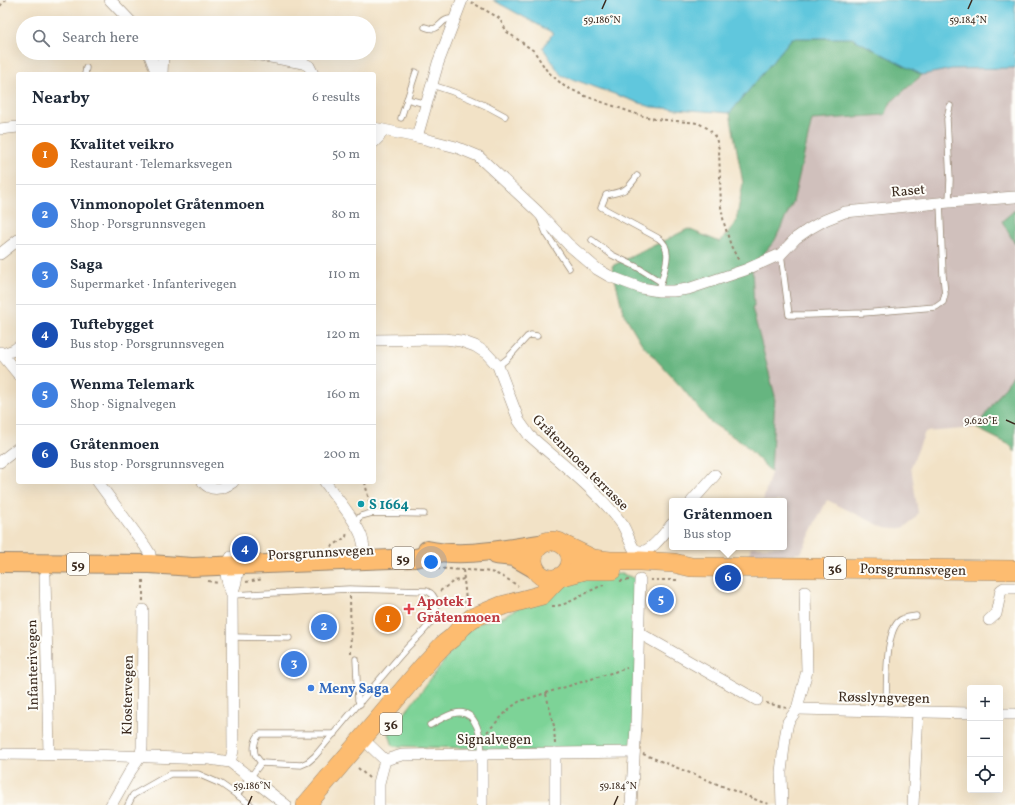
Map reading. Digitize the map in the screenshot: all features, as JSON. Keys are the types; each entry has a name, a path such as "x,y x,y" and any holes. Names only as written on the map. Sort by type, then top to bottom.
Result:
{"highway":[{"name":"Porsgrunnsvegen","path":"540,544 550,540 556,540 593,559 674,563 689,573"},
{"name":"36","path":"322,805 367,743 443,645 472,618 524,592 533,580 535,569 533,564 533,554 540,544"},
{"name":"36","path":"516,595 529,599 542,595 570,567 571,556 566,546"},
{"name":"Porsgrunnsvegen","path":"535,569 546,578 560,577 585,570 675,570 689,573 1015,570"},
{"name":"36","path":"306,805 367,743"}],"main road":[{"name":"Porsgrunnsvegen","path":"0,563 150,568 192,559 232,563 365,555 415,558 439,553 475,552 540,544"},
{"name":"Porsgrunnsvegen","path":"475,552 514,557 535,569"}],"street":[{"path":"110,0 125,16"},
{"path":"417,137 438,63 462,0"},
{"path":"152,60 156,72"},
{"path":"162,72 163,60"},
{"path":"287,60 307,65 312,72"},
{"path":"0,129 16,127"},
{"path":"376,140 379,136 378,129 417,137 478,156 538,212 568,244 597,268 609,276 636,286 660,286 673,291 688,289 745,270 781,254"},
{"name":"Raset","path":"781,254 796,238 809,229 825,220 845,212 944,202 1015,197"},
{"path":"0,254 16,242"},
{"name":"Gråtenmoen terrasse","path":"376,340 445,339 461,341 475,346 486,353 498,366 519,421 529,435 597,495 623,526 634,549 640,552 647,550 654,545 669,528"},
{"path":"16,349 1,353 16,372"},
{"path":"0,462 16,450"},
{"path":"695,498 715,475"},
{"path":"99,484 150,554 150,568"},
{"path":"204,484 213,489 220,489 229,484"},
{"path":"326,484 354,522 362,536 365,555"},
{"path":"230,762 233,751 232,594 227,583 232,563"},
{"name":"Infanterivegen","path":"45,576 49,754"},
{"path":"632,805 640,580"},
{"path":"989,620 996,614 1001,590 1004,588 1015,588"},
{"path":"782,805 781,772 785,738 788,722 797,709 802,695 807,671 805,592"},
{"name":"Klostervegen","path":"110,805 140,757 142,748 143,610"},
{"path":"639,633 757,700"},
{"name":"Røsslyngvegen","path":"797,709 967,713"},
{"path":"913,805 918,713"},
{"path":"1003,714 1015,714"},
{"path":"367,743 385,760 379,783 379,805"},
{"name":"Signalvegen","path":"385,760 402,755 634,752"},
{"path":"555,753 555,805"},
{"path":"0,754 209,759 230,762 286,805"},
{"path":"482,754 482,805"}],"lane":[{"path":"425,27 432,30 446,19 454,19"},
{"path":"85,72 86,68"},
{"path":"401,118 416,72"},
{"path":"432,85 473,99 505,116"},
{"path":"407,99 426,104"},
{"path":"781,254 789,314 808,315 863,313 936,307 943,302 945,294 943,275 944,202 950,180 947,119 950,106"},
{"path":"592,240 612,255 637,267 660,286 667,253 667,249 663,241 601,206 606,195 624,191 631,185 637,176"},
{"path":"538,212 546,233 569,268"},
{"path":"498,366 507,359 527,337 531,335 537,336"},
{"path":"354,522 361,516 372,513 424,514"},
{"path":"232,594 349,589 427,590 436,600 434,617 429,624 315,756 308,762 301,764 261,763"},
{"path":"886,712 888,649 892,632 898,622 906,617 916,616"},
{"path":"232,641 289,638"},
{"path":"356,659 358,700 360,704"},
{"path":"430,725 455,713 462,713 472,719 478,727 482,754"},
{"path":"261,763 255,754 257,735 334,734"},
{"path":"236,795 261,763"},
{"path":"128,805 134,795 170,774 198,774 221,784 251,805"}],"path":[{"path":"0,6 6,0"},
{"path":"469,0 499,18 506,32 531,48 547,71 564,86 585,96 639,115 698,123 709,129 716,138 719,149 721,207 724,223 736,256 745,270"},
{"path":"365,484 372,513"},
{"path":"331,547 346,537 345,509"},
{"path":"143,610 150,568"},
{"path":"463,570 491,571 507,579 516,595"},
{"path":"618,581 640,580 689,573"},
{"path":"434,596 454,581 464,579"},
{"path":"551,606 565,605 594,588 606,585"},
{"path":"349,589 351,607 351,654 356,659"},
{"path":"480,738 515,704 616,671 638,666"},
{"path":"546,693 554,726 555,753"},
{"path":"757,700 775,706 797,709"},
{"path":"634,752 650,756 764,803 782,805"},
{"path":"358,768 379,783"}],"shaded area":[{"path":"1015,68 1015,210 1002,221 1015,244 1015,373 976,428 925,432 911,467 918,513 913,521 905,527 896,529 885,528 827,500 801,553 747,561 750,550 787,550 787,498 764,498 771,472 775,396 752,308 754,307 752,268 793,202 812,120 885,115 891,102 922,75 952,69"}],"green space":[{"path":"792,38 852,38 922,75 891,102 885,115 812,120 793,202 775,240 752,268 754,307 752,308 775,396 771,472 743,443 710,422 682,388 642,344 623,312 612,266 688,229 720,242 736,222 743,183 730,113"},
{"path":"1015,210 1015,244 1002,221"},
{"path":"1015,373 1015,452 1010,445 976,428"},
{"path":"622,574 640,580 634,752 555,753 393,746 389,734 466,632 480,623 503,617 580,576"}],"water":[{"path":"493,0 1015,0 1015,68 952,69 922,75 852,38 792,38 730,113 651,107 561,75 543,48 553,33"}],"place":[{"name":"S 1664","path":"361,504"},
{"name":"Tuftebygget","path":"245,549"},
{"name":"Gråtenmoen","path":"728,578"},
{"name":"Wenma Telemark","path":"661,600"},
{"name":"Apotek 1 Gråtenmoen","path":"409,609"},
{"name":"Kvalitet veikro","path":"388,619"},
{"name":"Vinmonopolet Gråtenmoen","path":"324,627"},
{"name":"Saga","path":"294,664"},
{"name":"Meny Saga","path":"311,688"}]}
